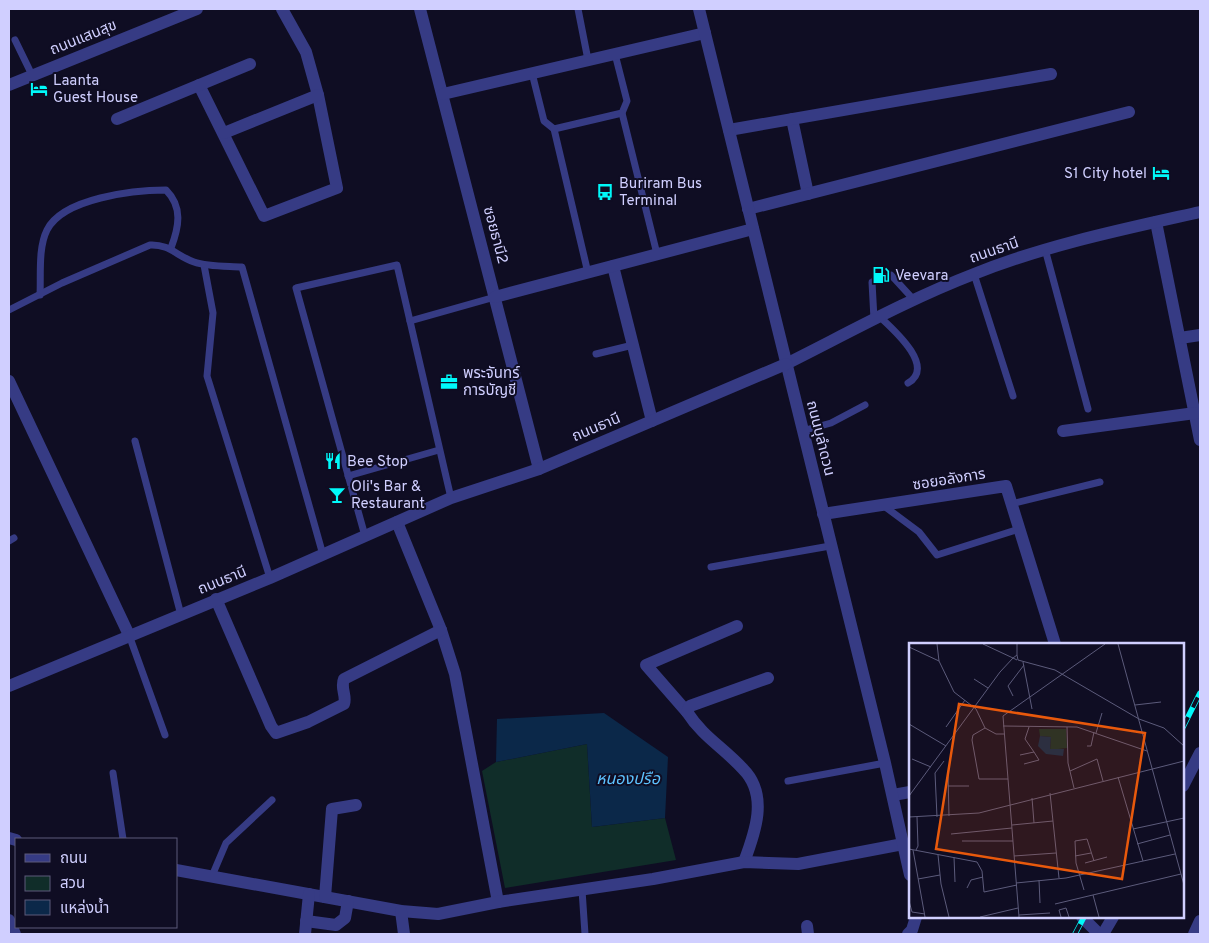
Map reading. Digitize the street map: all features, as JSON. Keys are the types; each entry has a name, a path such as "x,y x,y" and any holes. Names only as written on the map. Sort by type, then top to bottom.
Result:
{"street":[{"name":"ถนนแสนสุข","path":"9,85 197,9"},
{"path":"199,85 264,216 337,188 318,95 306,52 282,9"},
{"name":"ซอยธานี2","path":"420,9 539,469"},
{"name":"ถนนบุลำดวน","path":"699,9 885,763 909,871"},
{"path":"443,94 705,33"},
{"path":"117,118 250,64"},
{"path":"729,130 1051,74"},
{"path":"224,133 318,95"},
{"path":"748,209 1129,112"},
{"path":"792,119 808,194"},
{"name":"ถนนธานี","path":"9,686 270,578 451,498 539,469 786,364 914,300 974,274 1045,249 1200,212"},
{"path":"1156,222 1200,440"},
{"path":"496,297 753,229"},
{"path":"613,266 652,421"},
{"path":"1180,338 1200,335"},
{"path":"9,380 129,635"},
{"path":"1063,431 1197,418"},
{"name":"ซอยอลังการ","path":"823,514 1006,486 1055,643"},
{"path":"396,522 441,630 456,674 498,902"},
{"path":"216,600 271,726 276,733 308,722 344,704 346,700 342,684 344,679 441,630"},
{"path":"737,626 646,665 687,712 698,729 744,769 754,786 758,800 755,832 744,862"},
{"path":"687,712 690,706 768,678"},
{"path":"1184,784 1200,753"},
{"path":"892,795 909,792"},
{"path":"325,897 332,810 356,805"},
{"path":"178,870 401,911 438,914 498,902 582,890 744,862 798,864 903,844"},
{"path":"309,894 305,928 336,925 345,918 348,901"},
{"path":"401,911 404,934"},
{"path":"908,934 912,930 916,918"},
{"path":"1083,918 1099,934"},
{"path":"1104,934 1112,918"},
{"path":"9,920 15,934"},
{"path":"1194,934 1200,921"}],"lane":[{"path":"578,9 588,60"},
{"path":"15,40 32,75"},
{"path":"615,54 627,101 622,113 656,254"},
{"path":"532,73 544,120 554,129 588,273"},
{"path":"554,129 622,113"},
{"path":"40,295 44,242 47,230 58,218 93,200 138,190 166,190 177,205 176,230 171,248"},
{"path":"9,310 150,246 160,245 171,248 193,262 242,267 323,555"},
{"path":"1045,249 1088,409"},
{"path":"204,264 213,313 207,376 270,578"},
{"path":"365,536 296,288 397,265 451,498"},
{"path":"908,383 918,373 915,360 899,334 877,318 872,282 891,274 914,300"},
{"path":"974,274 1013,396"},
{"path":"410,320 496,297"},
{"path":"596,354 633,345"},
{"path":"802,431 831,423 865,405"},
{"path":"135,441 181,615"},
{"path":"348,476 439,450"},
{"path":"1011,504 1100,482"},
{"path":"884,505 919,532 937,555 1019,529"},
{"path":"711,567 830,546"},
{"path":"129,635 165,736"},
{"path":"788,781 885,763"},
{"path":"113,774 123,838"},
{"path":"212,876 226,843 272,800"},
{"path":"582,890 585,934"}],"green space":[{"path":"587,744 592,827 665,818 676,860 505,888 482,771 496,762"}],"water":[{"name":"หนองปรือ","path":"604,713 668,757 665,818 592,827 587,744 496,762 497,719"}],"railway":[{"path":"1184,725 1200,693"},
{"path":"1075,934 1083,918"}],"place":[{"name":"Laanta Guest House","path":"39,89"},
{"name":"S1 City hotel","path":"1161,173"},
{"name":"Buriram Bus Terminal","path":"605,192"},
{"name":"Veevara","path":"881,275"},
{"name":"พระจันทร์ การบัญชี","path":"449,382"},
{"name":"Bee Stop","path":"333,461"},
{"name":"Oli's Bar & Restaurant","path":"337,495"}]}
